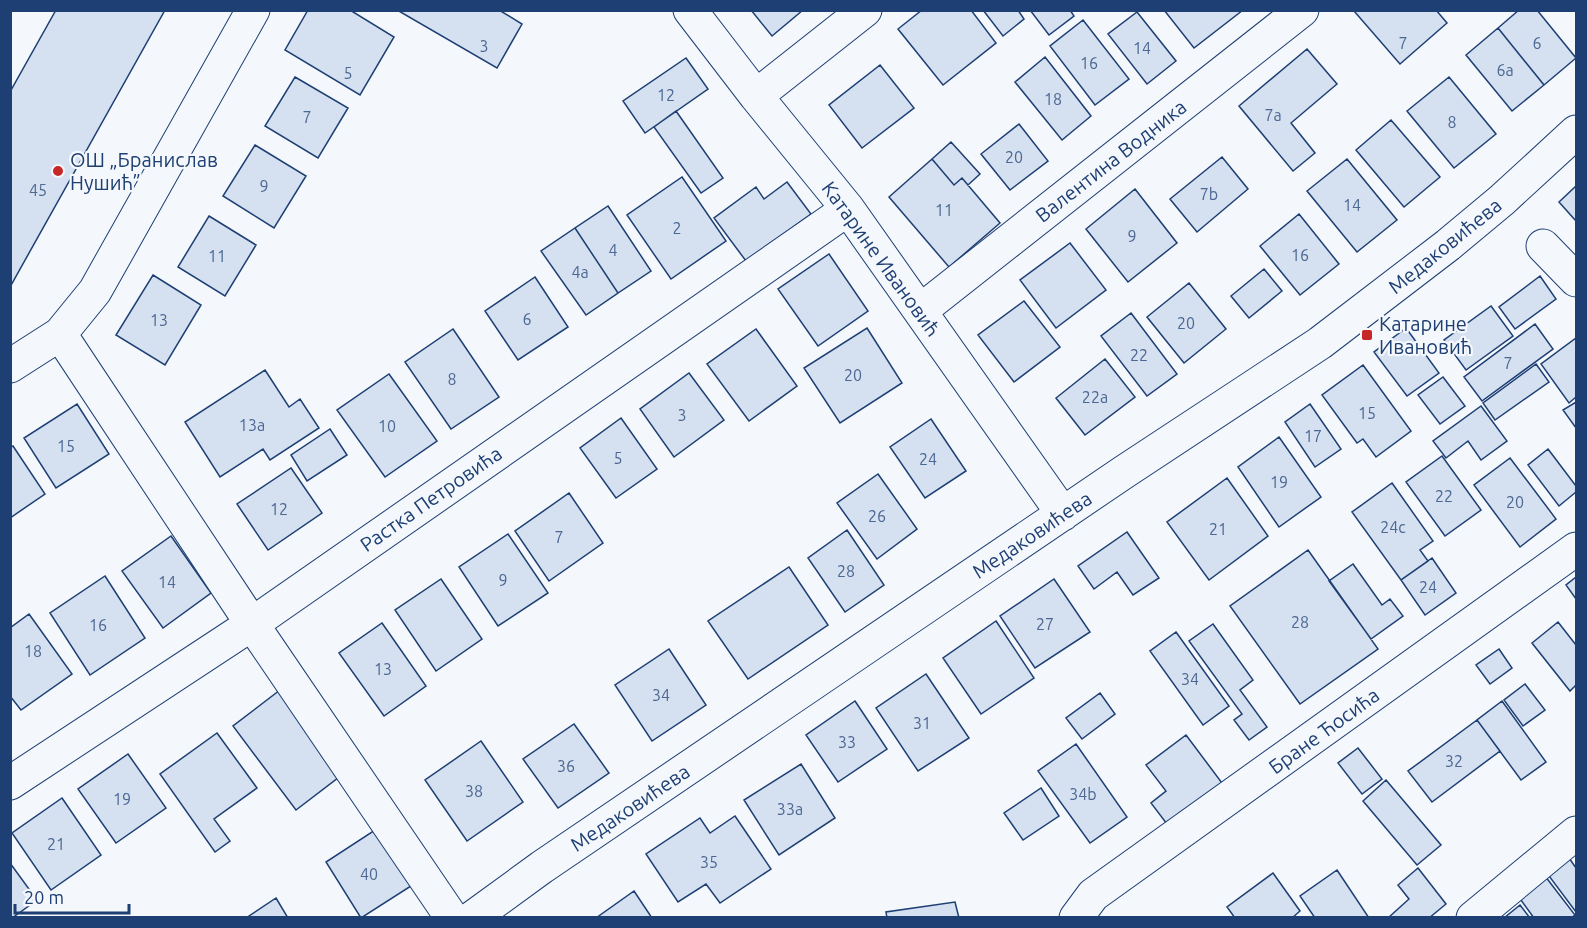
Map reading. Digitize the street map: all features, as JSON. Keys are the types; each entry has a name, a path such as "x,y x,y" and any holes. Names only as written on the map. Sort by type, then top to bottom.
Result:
{"street":[{"path":"10,366 60,334 95,291 253,10"},
{"name":"Катарине Ивановић","path":"690,10 848,209 1064,513"},
{"path":"756,96 865,10"},
{"name":"Валентина Водника","path":"920,311 1302,10"},
{"name":"Медаковићева","path":"472,918 542,867 1064,513 1320,343 1502,200 1576,132"},
{"name":"Растка Петровића","path":"10,783 252,624 848,209"},
{"path":"1543,246 1576,280"},
{"path":"60,334 252,624 452,918"},
{"name":"Бране Ћосића","path":"1076,918 1093,895 1576,549"},
{"path":"1473,918 1576,833"}],"building":[{"name":"ОШ „Бранислав Нушић”","path":"56,10 165,10 10,287 10,92"},
{"path":"308,10 350,10 394,37 360,95 285,50"},
{"path":"397,10 499,10 522,24 497,68"},
{"path":"751,10 803,10 772,36"},
{"path":"922,10 971,10 996,43 943,85 898,29"},
{"path":"983,10 1018,10 1024,19 1003,36"},
{"path":"1030,10 1070,10 1074,16 1049,35"},
{"path":"1164,10 1243,10 1194,48"},
{"path":"1436,10 1447,23 1400,64 1354,11"},
{"path":"1519,10 1537,10 1576,58 1544,85 1498,28"},
{"path":"1137,12 1176,61 1147,84 1108,34"},
{"path":"1083,20 1129,79 1095,105 1050,46"},
{"path":"1498,28 1544,85 1512,111 1466,55"},
{"path":"1307,49 1337,84 1291,123 1315,153 1293,171 1239,106"},
{"path":"1045,57 1091,116 1062,140 1015,82"},
{"path":"686,58 708,89 645,133 623,101"},
{"path":"880,65 914,108 862,148 829,105"},
{"path":"295,77 348,108 318,158 265,126"},
{"path":"1449,77 1496,134 1454,168 1407,111"},
{"path":"676,111 723,178 701,193 654,127"},
{"path":"1391,120 1440,177 1404,207 1356,150"},
{"path":"1019,124 1048,161 1010,190 981,154"},
{"path":"951,142 980,174 968,185 962,178 954,185 932,159"},
{"path":"255,145 306,176 274,228 223,196"},
{"path":"1222,157 1248,189 1197,232 1170,199"},
{"path":"932,159 954,185 962,178 1000,223 949,267 889,197"},
{"path":"1347,159 1397,220 1357,252 1307,191"},
{"path":"682,177 726,241 671,279 627,215"},
{"path":"787,182 811,214 746,261 714,218 756,187 764,199"},
{"path":"1576,186 1576,221 1559,202"},
{"path":"1135,189 1177,243 1128,282 1086,229"},
{"path":"608,206 651,271 618,293 575,228"},
{"path":"1299,214 1339,264 1300,295 1260,246"},
{"path":"209,216 256,245 225,296 178,267"},
{"path":"575,228 618,293 586,315 541,251"},
{"path":"1070,243 1106,290 1056,328 1020,280"},
{"path":"829,254 868,311 818,346 778,289"},
{"path":"1264,269 1282,291 1249,318 1231,296"},
{"path":"153,275 201,305 165,365 116,335"},
{"path":"1540,276 1556,299 1515,329 1499,307"},
{"path":"535,277 568,327 518,360 485,311"},
{"path":"1189,283 1226,329 1184,363 1147,317"},
{"path":"1024,301 1060,347 1014,382 978,335"},
{"path":"1491,306 1513,336 1466,370 1444,340"},
{"path":"1131,313 1177,374 1147,396 1101,336"},
{"path":"1535,324 1553,349 1482,401 1464,377"},
{"path":"867,328 902,383 840,423 804,368"},
{"path":"1406,328 1439,373 1407,396 1374,352"},
{"path":"453,329 499,397 451,429 405,362"},
{"path":"756,329 797,386 749,421 707,364"},
{"path":"1576,338 1576,397 1569,403 1541,364"},
{"path":"1105,359 1135,397 1085,435 1056,398"},
{"path":"1536,364 1549,382 1495,420 1483,403"},
{"path":"1363,365 1411,431 1376,457 1363,439 1357,443 1322,395"},
{"path":"265,370 289,407 300,399 319,428 270,460 263,449 220,477 185,422"},
{"path":"689,373 724,420 674,457 640,409"},
{"path":"389,374 437,441 385,477 337,410"},
{"path":"1443,377 1465,406 1440,424 1418,395"},
{"path":"1576,402 1576,428 1563,410"},
{"path":"77,404 109,454 56,488 24,438"},
{"path":"1310,404 1341,449 1315,467 1285,422"},
{"path":"1481,406 1507,441 1481,460 1468,441 1446,458 1433,441"},
{"path":"621,418 657,469 616,498 580,448"},
{"path":"931,419 966,471 925,498 890,447"},
{"path":"330,429 347,455 307,481 291,455"},
{"path":"1279,437 1321,497 1279,527 1238,467"},
{"path":"13,446 45,494 10,518 10,448"},
{"path":"1548,449 1576,486 1576,492 1559,506 1528,465"},
{"path":"1442,456 1481,510 1445,536 1406,482"},
{"path":"1510,458 1556,519 1520,547 1474,485"},
{"path":"291,468 322,513 268,550 237,504"},
{"path":"878,474 917,529 877,559 837,503"},
{"path":"1227,478 1268,536 1209,580 1167,522"},
{"path":"1392,483 1433,541 1420,550 1428,561 1401,580 1352,512"},
{"path":"569,493 603,543 549,581 515,531"},
{"path":"847,530 884,585 845,612 808,558"},
{"path":"1127,532 1159,578 1133,595 1117,572 1094,589 1078,566"},
{"path":"508,534 548,593 498,626 459,567"},
{"path":"171,536 211,593 163,628 122,571"},
{"path":"1308,550 1378,649 1300,704 1230,606"},
{"path":"1432,558 1456,593 1425,615 1401,580"},
{"path":"1353,564 1382,605 1390,599 1403,616 1371,639 1329,581"},
{"path":"789,567 828,625 748,679 708,621"},
{"path":"105,576 145,638 90,675 50,613"},
{"path":"1576,577 1576,599 1566,585"},
{"path":"441,579 482,639 436,671 395,610"},
{"path":"1054,579 1090,632 1035,668 1000,616"},
{"path":"29,614 72,674 21,710 10,696 10,628"},
{"path":"996,621 1034,678 981,714 943,658"},
{"path":"1558,622 1576,645 1576,685 1570,691 1532,643"},
{"path":"382,623 426,686 384,716 339,653"},
{"path":"1213,624 1253,680 1240,690 1267,727 1249,740 1234,720 1242,714 1189,641"},
{"path":"1176,632 1229,706 1203,725 1150,651"},
{"path":"669,649 706,705 652,741 615,685"},
{"path":"1499,649 1512,668 1490,684 1476,665"},
{"path":"926,674 969,738 918,771 876,708"},
{"path":"1525,684 1545,710 1523,726 1504,700"},
{"path":"280,690 343,774 296,810 233,726"},
{"path":"1100,693 1115,714 1082,739 1066,718"},
{"path":"855,701 887,749 838,782 806,735"},
{"path":"1502,701 1546,762 1521,780 1477,720"},
{"path":"1477,720 1500,751 1432,802 1408,771"},
{"path":"574,724 609,773 558,808 523,759"},
{"path":"217,733 257,788 214,819 230,841 215,852 160,774"},
{"path":"1186,735 1228,791 1173,832 1151,803 1166,791 1146,765"},
{"path":"481,741 523,802 467,841 425,780"},
{"path":"1076,744 1127,817 1090,843 1038,771"},
{"path":"1358,748 1382,779 1362,794 1338,763"},
{"path":"128,754 166,808 116,843 78,789"},
{"path":"801,764 835,818 779,855 744,800"},
{"path":"1386,780 1441,845 1417,865 1363,801"},
{"path":"1041,788 1059,816 1023,840 1004,813"},
{"path":"62,798 101,855 51,890 12,833"},
{"path":"735,816 771,869 720,903 706,884 678,902 646,854 700,818 710,833"},
{"path":"375,830 411,886 361,918 326,862"},
{"path":"1567,855 1576,868 1576,912 1546,872"},
{"path":"10,863 37,900 12,918 10,918"},
{"path":"1418,868 1446,904 1429,918 1388,918 1409,899 1398,885"},
{"path":"1337,870 1369,918 1315,918 1300,896"},
{"path":"1273,873 1300,911 1292,918 1235,918 1227,907"},
{"path":"1545,876 1575,915 1571,918 1534,918 1518,896"},
{"path":"634,891 652,918 596,918"},
{"path":"276,898 288,918 246,918"},
{"path":"955,902 959,918 887,918 886,912"},
{"path":"1520,905 1530,918 1504,918"}],"place":[{"name":"ОШ „Бранислав Нушић”","path":"58,171"},
{"name":"Катарине Ивановић","path":"1367,335"}]}
